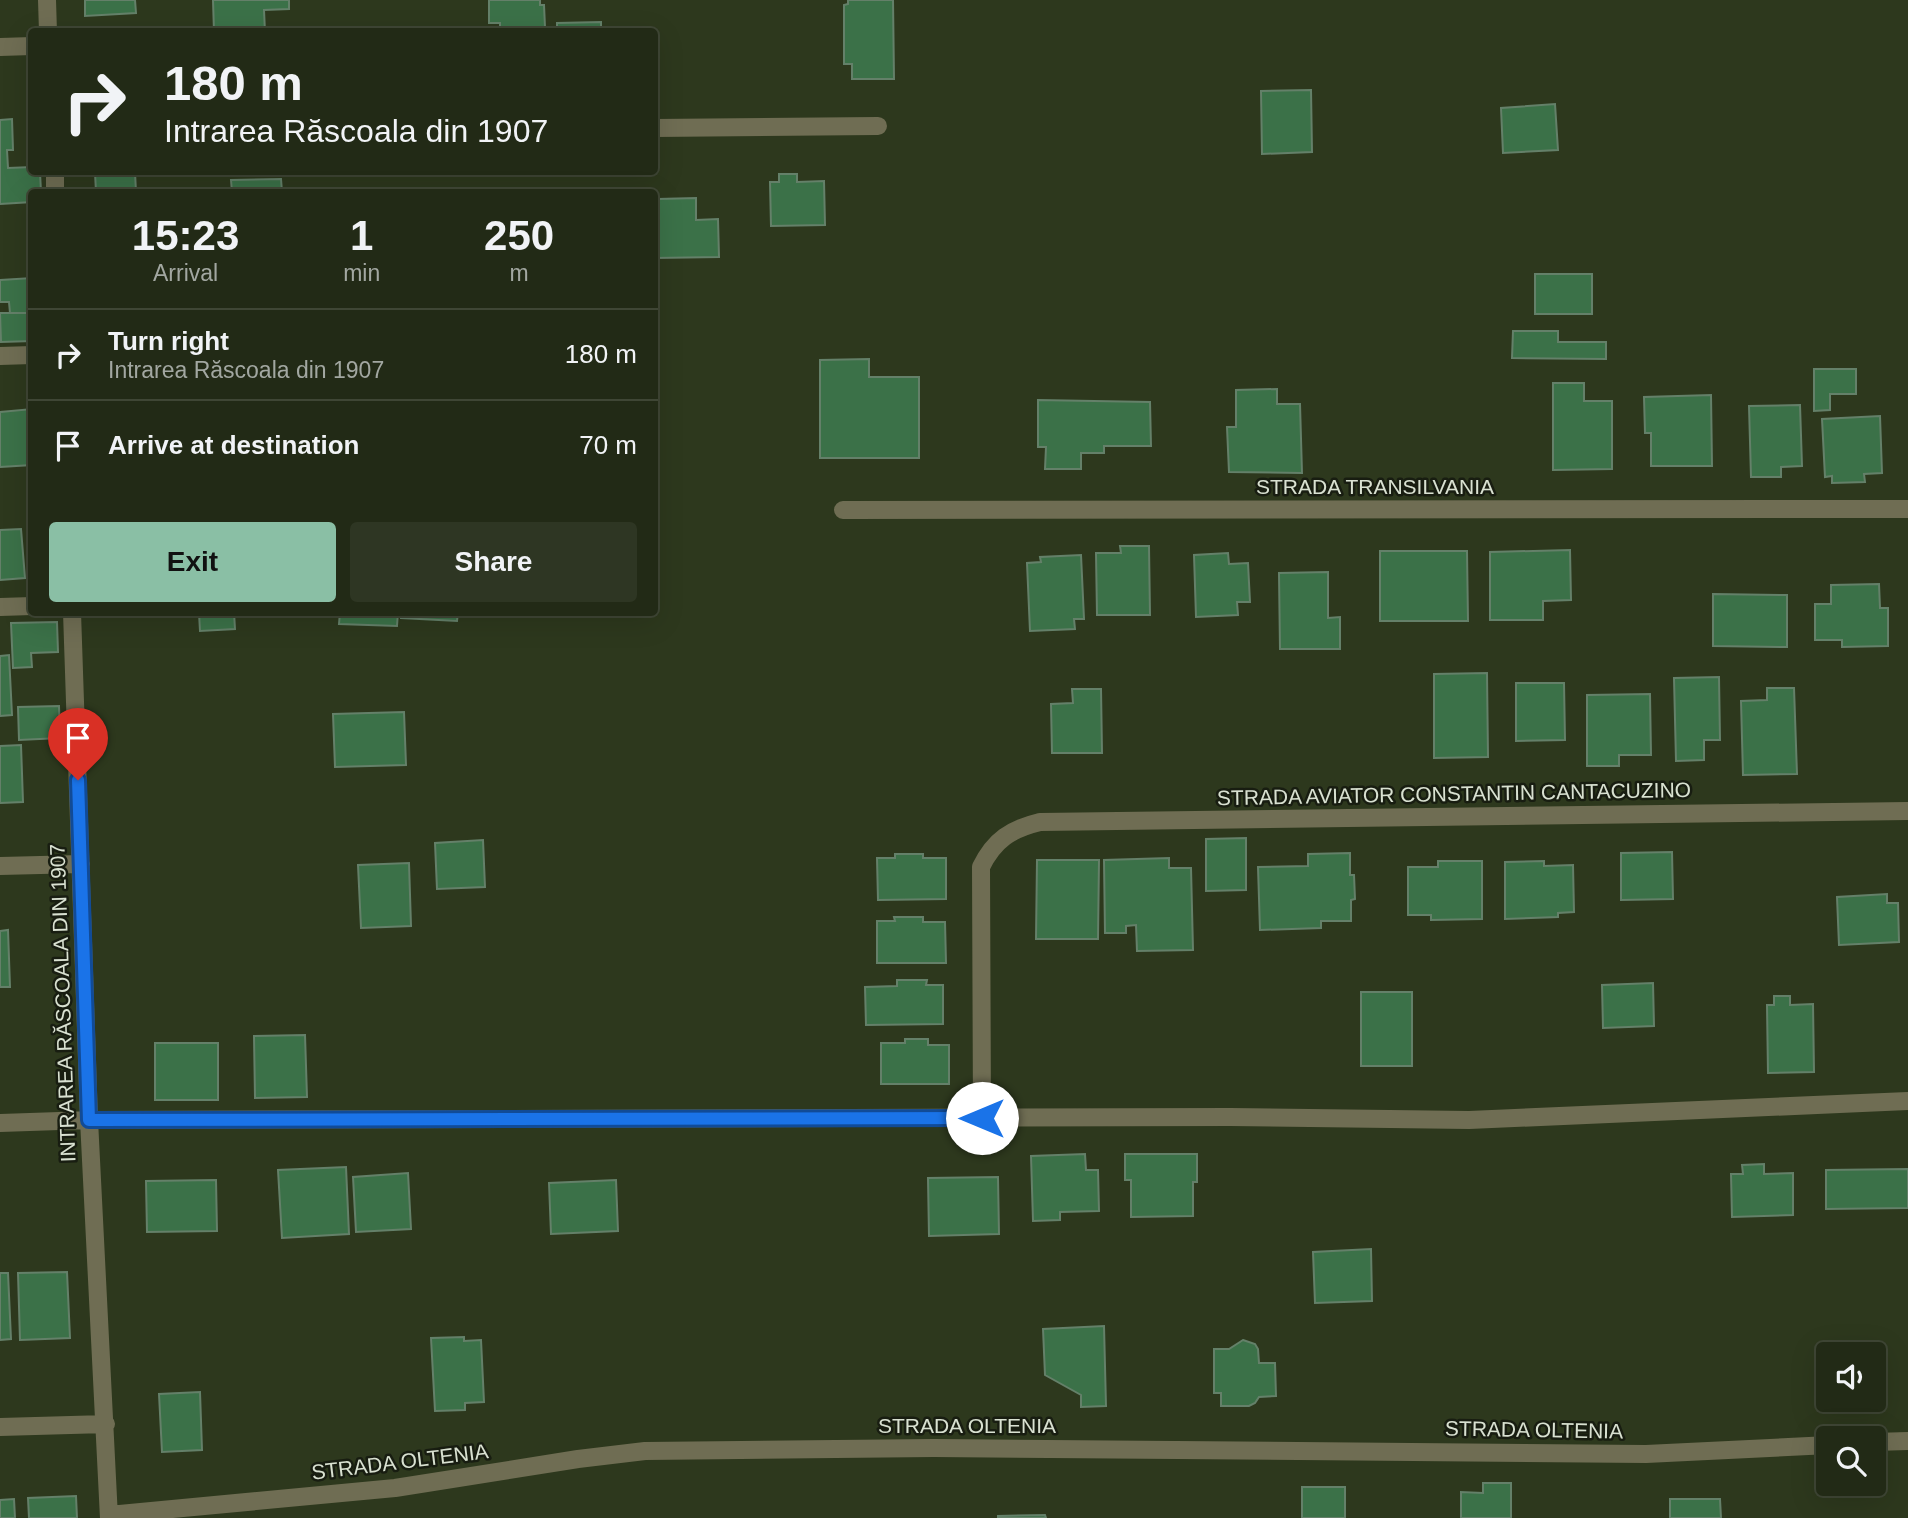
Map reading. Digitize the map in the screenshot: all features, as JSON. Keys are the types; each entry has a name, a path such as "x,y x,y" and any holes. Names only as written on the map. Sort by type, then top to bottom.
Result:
{"street":[{"path":"47,0 48,28"},
{"path":"0,47 28,46"},
{"path":"658,128 878,126"},
{"path":"0,356 28,355"},
{"name":"STRADA TRANSILVANIA","path":"843,510 1908,509"},
{"path":"0,607 28,606"},
{"name":"INTRAREA RĂSCOALA DIN 1907","path":"72,616 89,1120 109,1516"},
{"name":"STRADA AVIATOR CONSTANTIN CANTACUZINO","path":"982,1118 981,867 989,849 1021,827 1040,821 1908,811"},
{"path":"0,866 80,863"},
{"path":"0,1123 89,1120 982,1118 1469,1120 1908,1101"},
{"path":"0,1427 106,1424"},
{"path":"1886,1442 1908,1441"},
{"name":"STRADA OLTENIA","path":"109,1516 395,1488 645,1451 934,1448 1646,1454 1816,1446"}],"building":[{"path":"85,0 135,0 136,13 85,16"},
{"path":"213,0 289,0 289,9 264,10 265,28 214,28"},
{"path":"489,0 540,0 540,5 544,5 545,27 500,28 500,23 489,23"},
{"path":"848,0 893,0 894,79 852,79 852,64 844,64 844,5 848,4"},
{"path":"601,22 601,28 557,28 557,23"},
{"path":"1311,90 1312,152 1262,154 1261,91"},
{"path":"1555,104 1558,150 1503,153 1501,108"},
{"path":"12,119 13,150 7,150 8,168 28,167 28,175 40,175 41,189 28,189 28,202 0,204 0,120"},
{"path":"779,174 797,174 797,182 824,181 825,225 771,226 770,182 779,182"},
{"path":"95,175 135,175 136,189 96,189"},
{"path":"281,179 282,189 232,189 231,180"},
{"path":"696,198 696,220 718,219 719,257 658,258 658,199"},
{"path":"1535,274 1592,274 1592,314 1535,314"},
{"path":"28,278 28,313 10,313 9,302 0,302 0,280"},
{"path":"0,313 28,313 28,341 1,342"},
{"path":"1513,331 1558,331 1558,342 1606,342 1606,359 1512,358"},
{"path":"869,359 869,377 919,377 919,458 820,458 820,360"},
{"path":"1814,369 1856,369 1856,394 1830,394 1830,410 1814,411"},
{"path":"1553,383 1584,383 1584,401 1612,401 1612,469 1553,470"},
{"path":"1277,389 1277,404 1300,404 1302,473 1229,472 1227,427 1236,427 1236,390"},
{"path":"1711,395 1712,466 1651,466 1651,433 1645,433 1644,397"},
{"path":"1038,400 1150,402 1151,446 1104,446 1104,453 1081,453 1081,469 1045,469 1046,447 1038,447"},
{"path":"1800,405 1802,466 1781,467 1781,477 1751,477 1749,406"},
{"path":"28,409 28,465 0,467 0,412"},
{"path":"1880,416 1882,473 1864,474 1865,482 1832,483 1832,476 1825,477 1822,419"},
{"path":"21,529 25,578 0,580 0,530"},
{"path":"1120,546 1149,546 1150,615 1097,615 1096,553 1121,553"},
{"path":"1570,550 1571,600 1543,601 1543,620 1490,620 1490,552"},
{"path":"1380,551 1467,551 1468,621 1380,621"},
{"path":"1228,553 1229,564 1248,563 1250,602 1237,602 1238,615 1196,617 1194,555"},
{"path":"1081,555 1084,619 1074,619 1075,629 1030,631 1027,563 1041,562 1040,557"},
{"path":"1328,572 1328,618 1340,617 1340,649 1280,649 1279,573"},
{"path":"1879,584 1880,608 1888,608 1888,646 1842,647 1842,640 1815,640 1815,604 1831,604 1831,585"},
{"path":"1713,594 1787,595 1787,647 1713,646"},
{"path":"199,616 234,616 235,629 200,631"},
{"path":"340,616 398,616 397,626 339,624"},
{"path":"401,616 458,616 457,621"},
{"path":"57,622 58,652 31,653 32,667 13,668 11,623"},
{"path":"9,655 12,715 0,716 0,656"},
{"path":"1487,673 1488,757 1434,758 1434,674"},
{"path":"1719,677 1720,740 1704,740 1704,760 1676,761 1674,678"},
{"path":"1516,683 1564,683 1565,740 1516,741"},
{"path":"1767,688 1794,688 1797,774 1743,775 1741,701 1767,700"},
{"path":"1072,689 1101,689 1102,753 1052,753 1051,704 1073,703"},
{"path":"1650,694 1651,755 1619,755 1619,766 1587,766 1587,695"},
{"path":"59,706 60,738 19,740 18,707"},
{"path":"404,712 406,765 335,767 333,714"},
{"path":"21,745 23,802 0,803 0,746"},
{"path":"1246,838 1246,890 1206,891 1206,839"},
{"path":"483,840 485,887 437,889 435,843"},
{"path":"1672,852 1673,899 1621,900 1621,853"},
{"path":"1350,853 1350,875 1354,875 1355,899 1351,900 1351,921 1321,921 1321,928 1260,930 1258,867 1308,866 1308,854"},
{"path":"895,854 923,854 923,858 946,858 946,899 878,900 877,858 895,858"},
{"path":"1169,858 1169,868 1191,868 1193,950 1137,951 1136,925 1126,926 1126,933 1105,933 1104,860"},
{"path":"1037,860 1099,860 1098,939 1036,939"},
{"path":"1438,861 1482,861 1482,919 1431,920 1431,915 1408,915 1408,867 1438,867"},
{"path":"1544,861 1544,866 1573,865 1574,912 1558,913 1558,917 1505,919 1505,862"},
{"path":"409,863 411,926 361,928 358,865"},
{"path":"1887,894 1887,903 1898,903 1899,942 1839,945 1837,897"},
{"path":"894,917 923,917 923,922 945,922 946,963 877,963 877,921 895,921"},
{"path":"8,930 10,987 0,987 0,931"},
{"path":"897,980 927,980 926,985 943,985 943,1024 866,1025 865,987 897,986"},
{"path":"1653,983 1654,1026 1603,1028 1602,985"},
{"path":"1361,992 1412,992 1412,1066 1361,1066"},
{"path":"1774,996 1790,996 1790,1005 1813,1004 1814,1072 1768,1073 1767,1005 1774,1005"},
{"path":"305,1035 307,1097 255,1098 254,1036"},
{"path":"905,1039 928,1039 928,1045 949,1045 949,1084 881,1084 881,1043 905,1043"},
{"path":"155,1043 218,1043 218,1100 155,1100"},
{"path":"1085,1154 1086,1170 1098,1170 1099,1211 1060,1212 1060,1220 1033,1221 1031,1156"},
{"path":"1125,1154 1197,1154 1197,1182 1193,1182 1193,1216 1131,1217 1131,1180 1125,1180"},
{"path":"1764,1164 1764,1174 1793,1173 1793,1215 1732,1217 1731,1174 1743,1174 1742,1165"},
{"path":"346,1167 349,1234 282,1238 278,1170"},
{"path":"1908,1169 1908,1208 1826,1209 1826,1170"},
{"path":"408,1173 411,1229 356,1232 353,1177"},
{"path":"998,1177 999,1234 929,1236 928,1178"},
{"path":"216,1180 217,1231 147,1232 146,1181"},
{"path":"616,1180 618,1231 551,1234 549,1183"},
{"path":"1371,1249 1372,1301 1315,1303 1313,1252"},
{"path":"67,1272 70,1338 20,1340 18,1273"},
{"path":"0,1273 8,1273 11,1339 0,1340"},
{"path":"1104,1326 1106,1406 1081,1407 1081,1395 1045,1375 1043,1329"},
{"path":"464,1337 464,1341 481,1340 484,1402 465,1403 465,1410 435,1411 431,1338"},
{"path":"1243,1340 1255,1344 1259,1363 1275,1363 1276,1396 1259,1397 1249,1406 1221,1406 1221,1393 1214,1393 1214,1349 1229,1349"},
{"path":"200,1392 202,1450 162,1452 159,1394"},
{"path":"1483,1483 1511,1483 1511,1518 1461,1518 1461,1492 1483,1493"},
{"path":"1302,1487 1345,1487 1345,1518 1302,1518"},
{"path":"76,1496 77,1518 29,1518 28,1498"},
{"path":"14,1499 15,1518 0,1518 0,1500"},
{"path":"1670,1499 1720,1499 1721,1518 1670,1518"},
{"path":"1045,1515 1046,1518 998,1518 998,1516"}],"route":[{"path":"78,780 89,1120 982,1118"}]}
